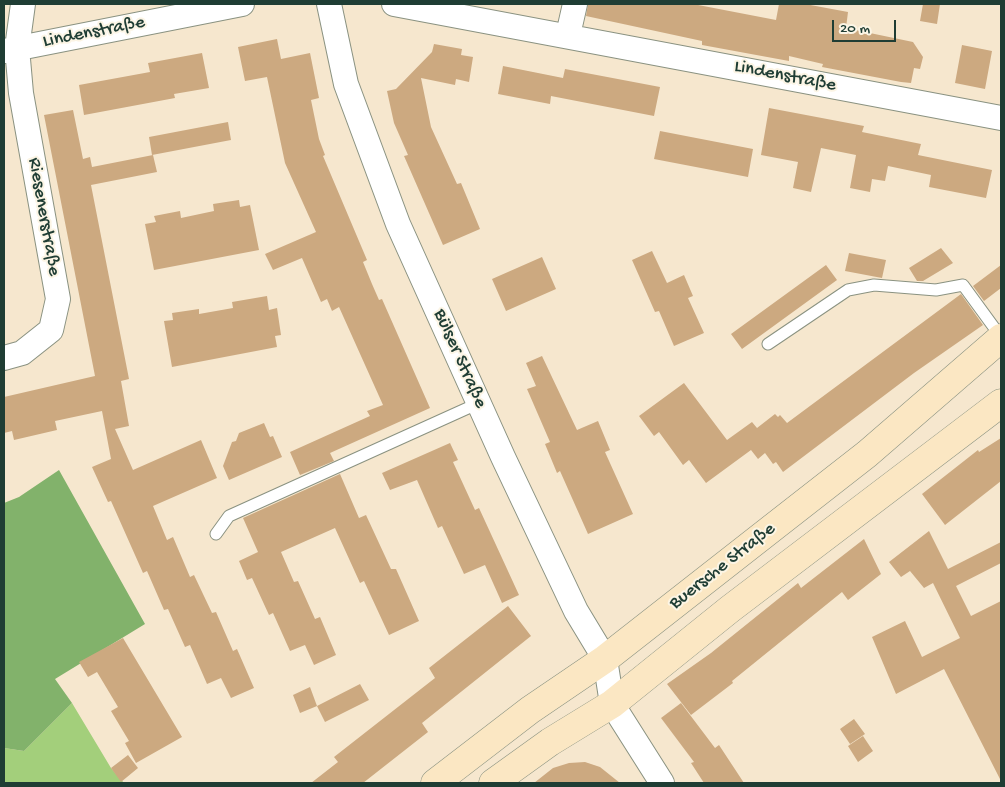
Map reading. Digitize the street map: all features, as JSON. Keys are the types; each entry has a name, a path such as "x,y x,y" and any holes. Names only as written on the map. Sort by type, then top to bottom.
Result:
{"main road":[{"name":"Buersche Straße","path":"435,783 530,710 605,660 867,454 1001,338"},
{"name":"Buersche Straße","path":"494,783 550,742 612,704 738,603 1001,403"}],"street":[{"name":"Riesenerstraße","path":"4,358 22,353 51,330 58,299 21,93 10,49 23,4"},
{"name":"Lindenstraße","path":"10,49 242,4"},
{"name":"Bülser Straße","path":"330,4 346,84 398,224 576,611 605,660 612,704"},
{"name":"Lindenstraße","path":"394,4 568,35 1001,118"},
{"path":"568,35 575,4"},
{"path":"612,704 662,783"}],"lane":[{"path":"768,344 848,290 874,286 936,290 963,285 1001,338"},
{"path":"216,534 229,516 479,403"}],"green space":[{"path":"59,470 145,624 55,679 72,703 24,751 4,748 4,503 19,497"},
{"path":"72,703 111,768 124,783 4,783 4,748 24,751"}],"building":[{"path":"588,4 693,4 776,20 779,4 805,4 848,12 846,28 913,42 923,57 920,69 914,68 911,83 901,82 822,67 823,64 789,56 789,61 702,45 702,41 586,16"},
{"path":"923,4 940,4 937,24 920,21"},
{"path":"277,39 281,59 310,53 319,98 311,100 319,139 325,155 323,156 367,260 363,262 372,284 379,300 382,299 430,408 330,453 334,461 300,475 290,452 370,416 367,411 383,405 339,307 332,311 327,299 321,302 302,258 273,270 265,254 316,232 285,163 267,77 245,81 238,47"},
{"path":"434,44 462,49 461,55 473,57 469,82 456,79 455,85 421,78 431,127 457,184 461,183 480,229 443,245 404,156 408,155 394,123 387,91 396,89 432,52"},
{"path":"962,45 992,51 985,89 955,83"},
{"path":"202,53 209,88 174,94 175,98 84,115 79,85 150,72 148,63"},
{"path":"503,66 563,78 565,69 660,87 654,116 551,96 550,104 498,94"},
{"path":"769,108 864,126 862,132 921,144 918,155 992,170 986,198 929,187 931,175 888,166 885,181 872,179 870,192 850,188 856,155 821,148 811,192 793,188 798,162 761,155"},
{"path":"73,110 83,159 90,157 92,167 153,155 157,172 91,185 129,379 121,381 129,426 115,429 133,470 201,440 217,478 153,506 167,540 173,537 190,577 194,575 212,613 216,612 233,651 237,649 254,688 231,698 221,678 207,684 190,645 185,647 168,609 164,610 147,571 143,573 111,501 108,502 92,467 111,459 102,411 55,421 57,430 14,440 12,431 4,433 4,397 95,376 44,115"},
{"path":"228,122 231,140 152,155 149,137"},
{"path":"660,131 753,149 748,177 654,159"},
{"path":"239,200 240,207 250,205 259,250 154,270 145,224 156,222 154,216 180,211 181,218 214,211 213,204"},
{"path":"941,248 953,263 923,281 917,281 909,268"},
{"path":"652,251 667,283 684,275 693,296 688,298 704,333 674,346 659,311 655,312 632,260"},
{"path":"849,253 886,260 882,278 845,271"},
{"path":"542,257 556,289 506,311 492,279"},
{"path":"826,265 837,280 742,349 731,334"},
{"path":"1001,265 1001,288 984,301 973,286"},
{"path":"961,294 983,325 914,373 783,472 776,462 773,464 765,453 758,459 751,450 706,483 689,460 683,465 659,432 654,436 639,416 684,383 727,440 752,422 757,428 775,414 778,417 780,415 787,423"},
{"path":"267,296 269,310 277,308 281,335 275,336 277,347 172,367 164,321 173,320 172,313 199,309 199,314 233,308 232,302"},
{"path":"542,356 577,430 598,421 610,450 605,452 633,514 588,534 560,471 557,473 545,444 550,442 527,389 536,386 526,363"},
{"path":"264,423 270,437 273,436 282,457 229,480 223,466 232,442 236,441 239,433"},
{"path":"1001,438 1001,481 945,525 922,494 978,450 979,452"},
{"path":"450,443 458,460 453,462 475,510 479,508 519,595 502,603 485,565 464,574 442,526 438,528 417,480 390,490 382,473"},
{"path":"340,474 359,518 366,515 391,569 396,569 419,621 389,635 364,581 360,583 335,528 281,552 294,582 298,581 315,619 320,617 336,655 314,665 305,645 290,651 273,613 269,615 252,578 247,580 239,561 258,552 243,518"},
{"path":"929,531 948,569 1001,542 1001,563 956,586 971,616 1001,601 1001,781 944,669 896,694 872,637 905,621 922,657 960,638 933,583 924,588 910,571 901,577 889,562"},
{"path":"864,539 881,574 848,600 842,592 732,681 733,683 691,715 667,684 711,653 798,583 801,588"},
{"path":"508,606 531,636 422,723 428,732 363,783 311,783 338,762 334,757 435,678 429,668"},
{"path":"123,638 182,737 136,763 125,743 129,741 111,711 118,707 97,672 88,677 79,662"},
{"path":"360,684 369,700 325,722 317,706"},
{"path":"310,687 317,706 300,713 293,695"},
{"path":"681,703 715,748 719,745 744,783 704,783 691,763 694,762 661,718"},
{"path":"854,719 865,734 850,744 840,729"},
{"path":"863,736 873,751 858,762 848,746"},
{"path":"128,755 138,768 121,782 111,768"},
{"path":"585,762 600,767 620,783 534,783 553,768 569,763"}]}
